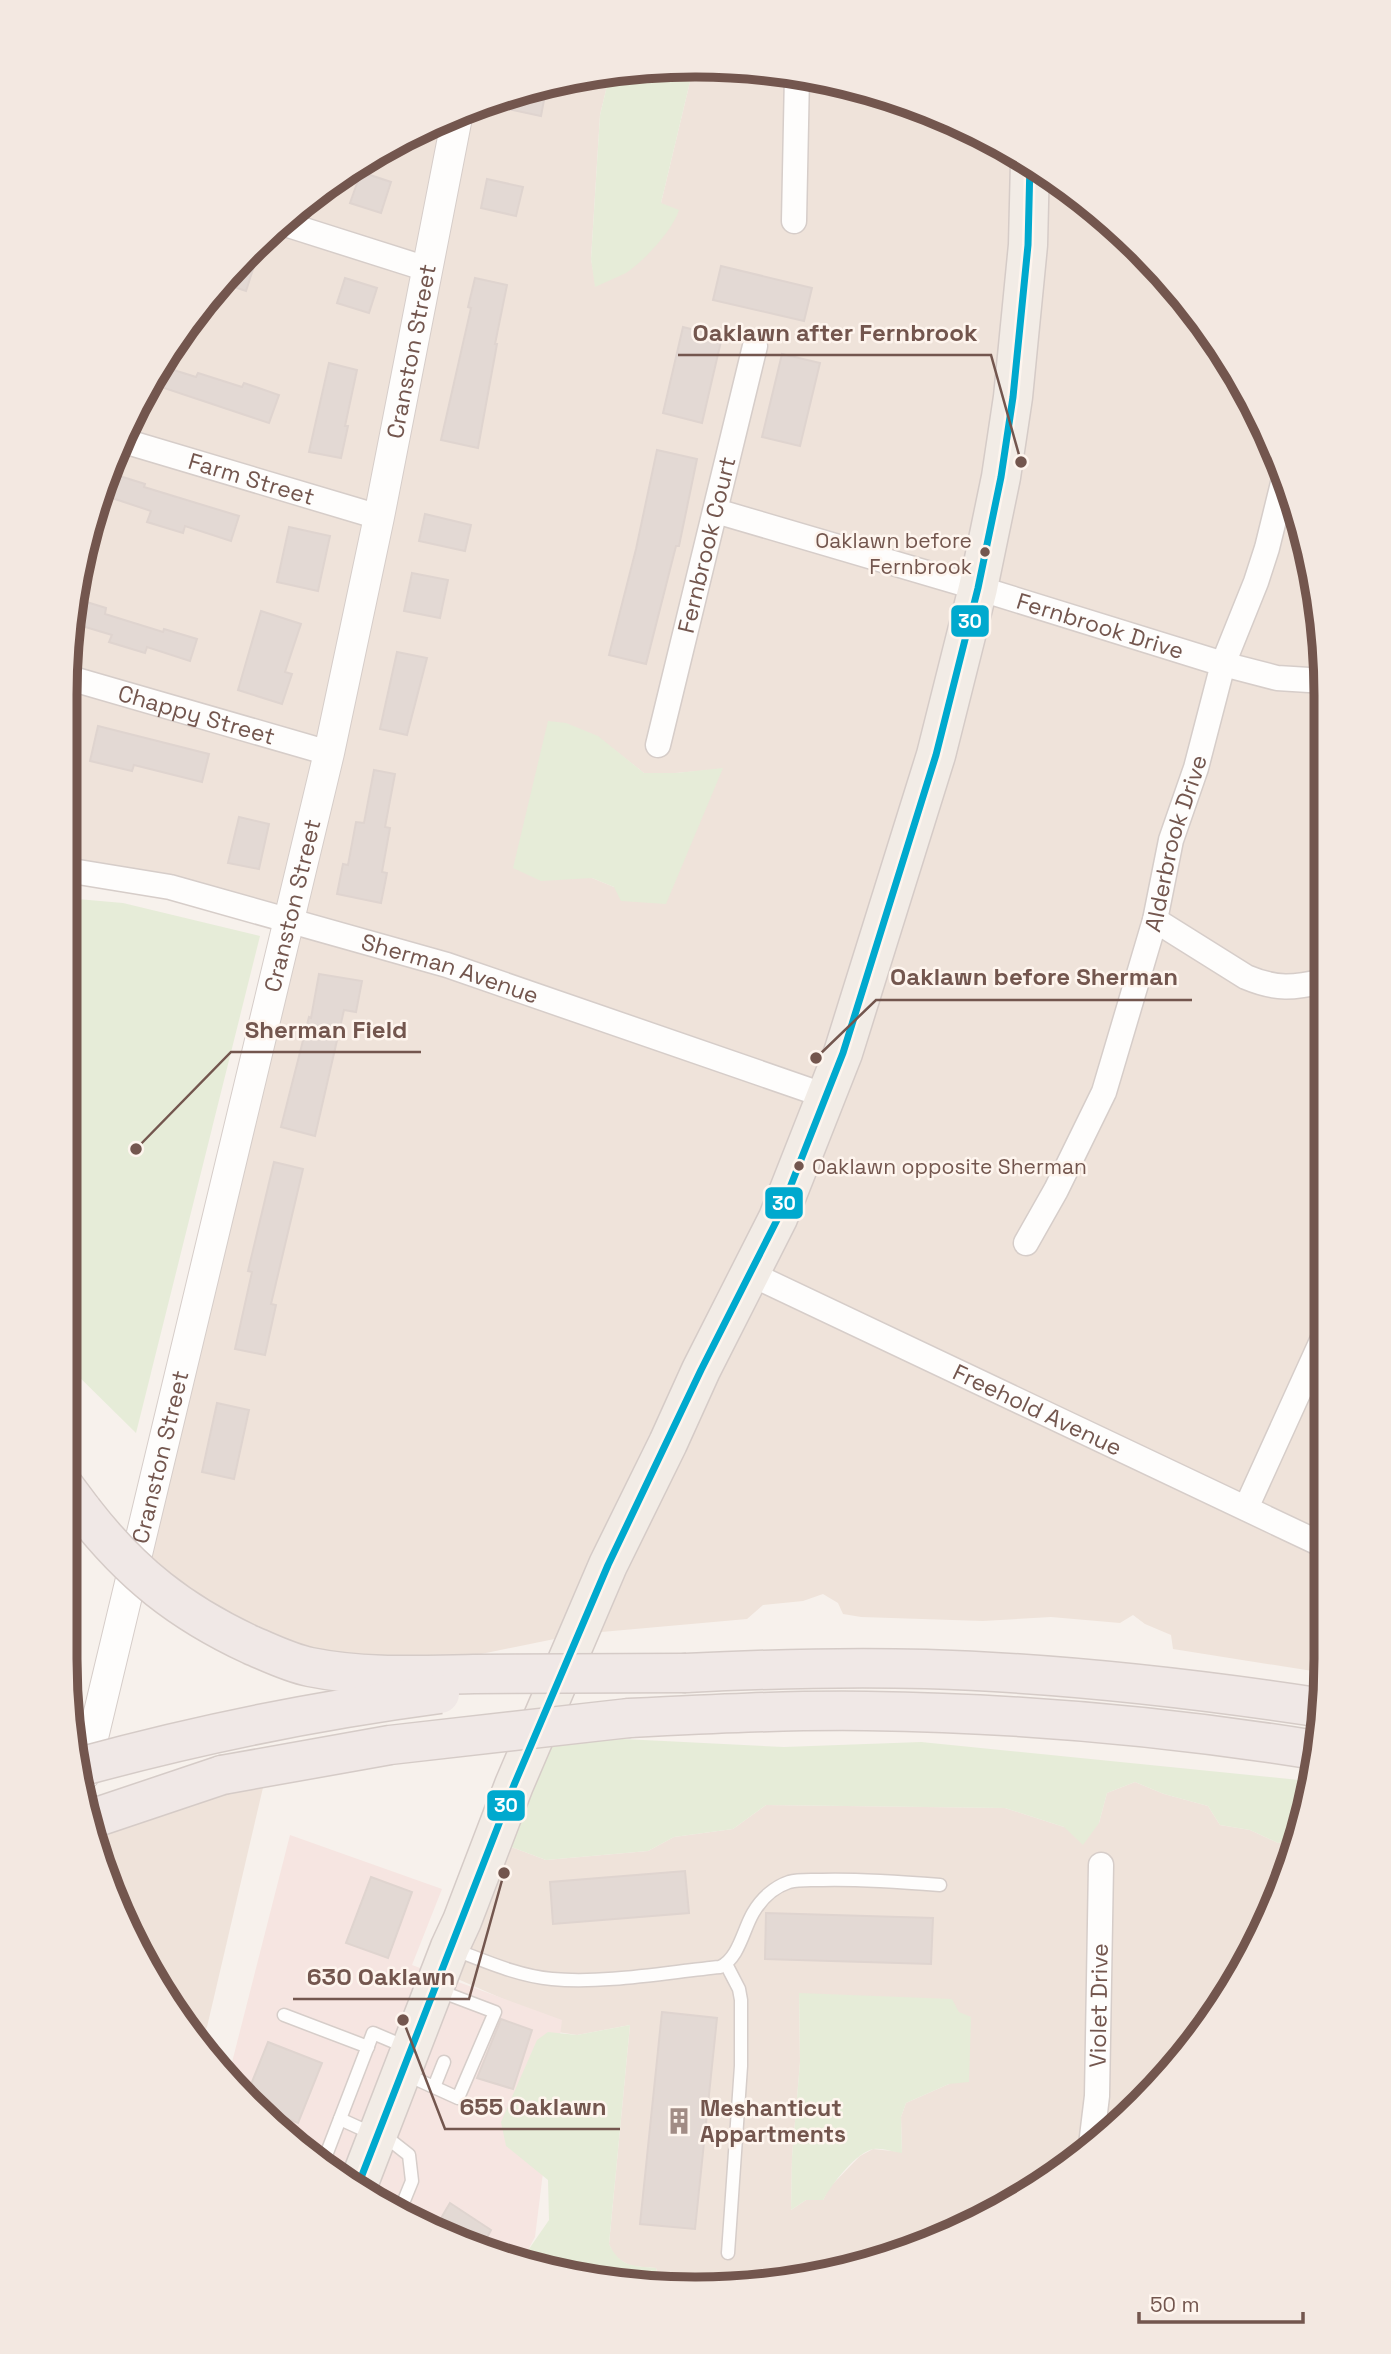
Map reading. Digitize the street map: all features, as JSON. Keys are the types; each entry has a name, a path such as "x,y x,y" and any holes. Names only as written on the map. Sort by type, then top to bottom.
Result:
{"highway":[{"path":"77,1503 123,1559 165,1595 241,1640 309,1667 357,1673 416,1675 686,1673"},
{"path":"87,1765 207,1735 356,1706 499,1686 778,1668 953,1671 1160,1686 1312,1707"},
{"path":"95,1806 222,1775 390,1745 629,1718 798,1711 946,1713 1185,1732 1307,1749"},
{"path":"98,1817 222,1775"}],"main road":[{"path":"358,2177 377,2133 422,2068 454,2000 450,1947 514,1785 608,1565 701,1370 778,1218 844,1053 936,755 978,588 1001,477 1013,397 1028,245 1030,175"}],"street":[{"path":"794,221 797,86"},
{"name":"Cranston Street","path":"86,1765 329,753 379,517 455,126"},
{"path":"293,226 427,269"},
{"name":"Fernbrook Court","path":"658,745 755,346"},
{"name":"Farm Street","path":"131,443 379,517"},
{"name":"Alderbrook Drive","path":"1026,1243 1104,1092 1155,920 1171,840 1196,768 1223,664 1256,582 1280,494"},
{"name":"Fernbrook Drive","path":"716,511 1223,664 1278,678 1314,680"},
{"name":"Chappy Street","path":"77,680 329,753"},
{"name":"Sherman Avenue","path":"77,872 170,887 447,965 826,1096"},
{"path":"1155,920 1246,977 1261,983 1276,988 1294,988 1314,983"},
{"name":"Freehold Avenue","path":"751,1274 1314,1541"},
{"path":"1246,1508 1314,1358"},
{"name":"Violet Drive","path":"1093,2132 1097,2096 1101,1865"}],"lane":[{"path":"450,1947 516,1972 552,1979 595,1979 720,1967 735,1953 743,1931 760,1903 776,1888 793,1881 884,1881 940,1885"},
{"path":"726,1964 739,1989 741,2000 741,2066 728,2253"},
{"path":"326,2154 373,2033 458,2098 495,2012 454,2000"},
{"path":"284,2015 368,2047"},
{"path":"340,2119 377,2133 409,2155 412,2181 403,2203"}],"shaded area":[{"path":"691,77 736,78 816,89 856,98 932,124 1005,160 1072,205 1103,230 1161,288 1210,352 1250,422 1267,459 1293,535 1309,615 1313,655 1314,1671 1173,1649 1171,1635 1145,1624 1133,1615 1120,1623 1051,1617 983,1621 861,1617 843,1614 838,1603 823,1594 803,1601 763,1605 747,1619 579,1634 481,1654 382,1656 339,1669 136,1573 290,922 77,879 78,655 89,575 110,497 141,422 181,352 230,288 258,258 288,230 352,181 386,160 459,124 535,98 608,83 600,115 591,259 596,286 661,203","holes":["597,736 644,773 722,769 614,887 592,878"]},
{"path":"265,1779 207,2027 203,2033 181,2002 141,1932 124,1895 97,1814"},
{"path":"1135,1782 1164,1794 1208,1806 1220,1825 1250,1830 1278,1843 1286,1841 1267,1895 1231,1968 1186,2035 1133,2096 1072,2149 1005,2194 932,2230 856,2256 776,2272 696,2277 657,2276 656,2268 631,2266 615,2257 609,2244 630,2025 577,2035 551,2031 558,2023 444,1973 495,1841 546,1860 648,1851 674,1837 733,1829 766,1805 1005,1808 1064,1827 1099,1823 1107,1793","holes":["799,1994 949,2084 906,2103 901,2117 902,2152 873,2149 860,2156 829,2188 823,2200 806,2200 791,2210 792,2157 800,2062"]},
{"path":"290,1835 442,1889 412,1965 562,2020 535,2237 526,2253 459,2230 422,2213 352,2173 288,2124 231,2067"}],"green space":[{"path":"691,77 661,203 679,210 676,218 657,245 633,268 595,287 591,259 600,115 608,83"},
{"path":"548,721 566,723 598,736 644,773 723,768 666,904 621,901 614,887 592,878 541,881 513,868"},
{"path":"77,899 123,903 260,936 136,1433 77,1375"},
{"path":"563,1736 784,1747 921,1742 1302,1780 1286,1841 1278,1843 1250,1830 1220,1825 1208,1806 1164,1794 1135,1782 1107,1793 1099,1823 1083,1845 1064,1827 1005,1808 766,1805 733,1829 674,1837 648,1851 546,1860 495,1841 532,1747"},
{"path":"799,1993 952,1999 959,2012 971,2017 969,2082 949,2084 906,2103 901,2117 902,2153 877,2149 867,2151 845,2170 823,2200 806,2200 791,2210 792,2157 800,2062"},
{"path":"630,2025 609,2244 623,2261 634,2266 656,2268 657,2276 615,2272 526,2253 549,2220 548,2180 506,2146 501,2122 537,2040 548,2032 577,2035"}],"building":[{"path":"545,96 541,116 503,108"},
{"path":"365,173 391,182 381,213 350,203 359,176"},
{"path":"487,179 523,187 516,216 481,208"},
{"path":"256,260 246,291 232,286"},
{"path":"721,266 812,288 804,321 713,300"},
{"path":"345,278 377,288 369,313 337,303"},
{"path":"475,278 507,285 478,448 441,440 471,308 468,307"},
{"path":"683,327 722,337 702,423 663,413"},
{"path":"782,354 820,363 800,446 762,437"},
{"path":"329,363 357,370 341,458 309,452"},
{"path":"171,369 196,377 198,373 242,387 244,383 279,395 269,423 160,387"},
{"path":"657,450 697,459 679,546 676,546 646,664 609,655 636,549"},
{"path":"118,476 145,484 144,487 239,516 231,541 185,526 183,533 147,522 151,511 110,497"},
{"path":"425,514 471,525 465,551 419,541"},
{"path":"289,527 330,536 318,591 277,582"},
{"path":"412,573 448,580 440,618 404,611"},
{"path":"84,601 106,608 105,614 163,632 164,629 197,639 190,661 147,647 145,653 109,642 112,635 81,626"},
{"path":"261,611 301,624 285,672 292,674 282,704 238,690"},
{"path":"397,652 427,658 407,735 380,729"},
{"path":"98,726 209,754 202,782 134,765 132,771 90,761"},
{"path":"374,770 395,774 385,827 390,828 382,872 387,873 381,903 337,894 343,864 348,865 356,822 364,823"},
{"path":"239,817 269,824 259,869 228,863"},
{"path":"319,974 362,981 356,1012 344,1010 315,1136 281,1127 309,1017 311,1018"},
{"path":"274,1162 303,1169 271,1304 276,1305 265,1355 235,1349 252,1272 248,1271"},
{"path":"217,1403 249,1410 234,1479 202,1472"},
{"path":"685,1871 689,1913 553,1924 550,1882"},
{"path":"371,1877 412,1892 388,1958 346,1943"},
{"path":"766,1913 933,1918 931,1964 765,1959"},
{"name":"Meshanticut Appartments","path":"662,2012 717,2018 695,2229 640,2224"},
{"path":"501,2019 532,2030 513,2089 477,2078"},
{"path":"268,2042 322,2063 298,2123 279,2115 250,2087"},
{"path":"450,2203 491,2230 486,2240 439,2221"}],"transit line":[{"name":"30","path":"361,2178 514,1785 608,1565 701,1370 778,1218 843,1053 936,755 978,588 1001,477 1013,397 1028,245 1030,175"}],"place":[{"name":"Oaklawn after Fernbrook","path":"1021,462"},
{"name":"Oaklawn before Fernbrook","path":"985,552"},
{"name":"Oaklawn before Sherman","path":"816,1058"},
{"name":"Sherman Field","path":"136,1149"},
{"name":"Oaklawn opposite Sherman","path":"799,1166"},
{"name":"630 Oaklawn","path":"504,1873"},
{"name":"655 Oaklawn","path":"403,2020"},
{"name":"Meshanticut Appartments","path":"679,2121"}]}
